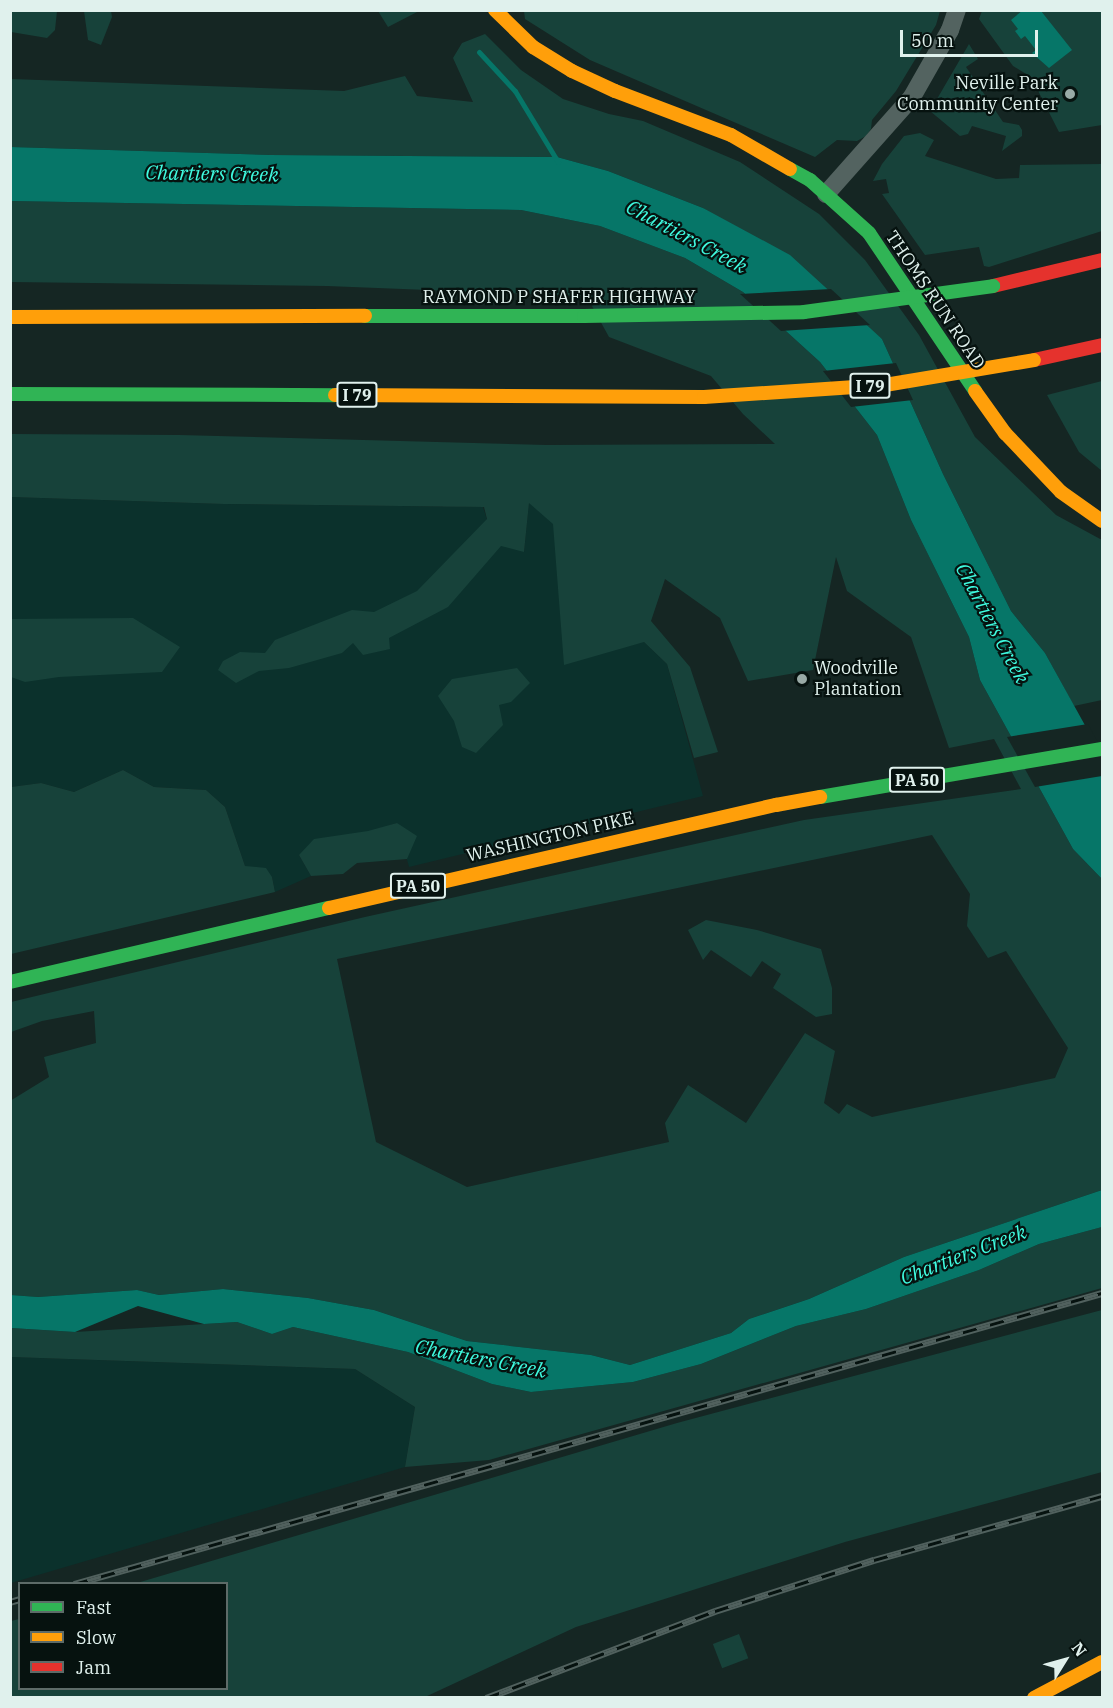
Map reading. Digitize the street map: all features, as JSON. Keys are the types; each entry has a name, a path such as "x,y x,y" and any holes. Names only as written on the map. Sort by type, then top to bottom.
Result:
{"main road":[{"name":"THOMS RUN ROAD","path":"495,10 533,47 572,71 615,91 731,135 786,165 826,194 869,233 896,270 943,347 1005,433 1061,492 1102,520"},
{"name":"RAYMOND P SHAFER HIGHWAY","path":"10,317 584,316 804,312 993,286 1102,260"},
{"name":"I 79","path":"15,394 704,397 885,385 1034,360 1102,345"},
{"name":"WASHINGTON PIKE","path":"10,981 776,805 1102,748"},
{"path":"1034,1698 1102,1662"}],"street":[{"path":"826,194 912,97 950,30 957,10"}],"shaded area":[{"path":"10,11 57,11 55,30 47,38 11,32"},
{"path":"84,11 111,11 112,17 101,45 88,40"},
{"path":"378,11 419,11 388,27"},
{"path":"524,11 940,11 936,25 896,91 872,120 871,129 866,136 857,141 837,140 815,157 590,60 525,19"},
{"path":"982,11 1102,11 1102,125 1059,132 1031,77 1013,66 979,19"},
{"path":"485,34 521,70 563,99 609,114 643,121 740,162 819,214 865,260 919,335 975,437 1056,515 1102,540 1102,700 1074,706 1045,653 1011,611 943,474 882,339 703,208 608,171 557,157 270,155 11,147 11,79 344,91 405,76 417,96 473,102 453,58 462,43"},
{"path":"969,44 978,59 966,67 1003,122 1019,125 1022,130 1022,136 1002,151 1006,136 972,126 968,134 960,136 930,111"},
{"path":"920,133 934,140 925,156 996,179 1019,178 1020,165 1102,164 1102,231 989,267 984,266 979,247 925,255 882,194 889,193 886,179 873,181 882,164 904,136"},
{"path":"11,201 521,210 600,226 685,258 743,292 820,362 877,435 911,520 969,637 980,680 1073,849 1102,879 1102,1190 904,1257 809,1299 749,1319 731,1333 630,1365 591,1355 467,1341 374,1310 308,1298 223,1289 159,1295 137,1290 38,1297 11,1295 10,1101 49,1077 44,1057 96,1043 94,1011 42,1021 11,1032 11,1002 365,917 804,820 1021,789 994,739 949,748 911,637 847,591 836,557 813,670 748,681 720,618 665,579 651,621 690,667 718,752 694,758 667,664 644,642 564,665 553,524 529,503 524,552 501,546 448,607 389,638 390,649 363,655 353,643 342,653 289,668 259,671 236,683 218,670 223,661 240,652 265,653 275,640 352,610 374,612 417,591 487,519 484,507 224,504 11,497 11,434 179,435 547,445 775,444 743,414 711,376 609,337 582,288 583,296 327,286 11,282","holes":["932,835 970,894 967,926 988,958 1006,951 1068,1048 1055,1078 872,1117 847,1104 839,1114 824,1103 835,1051 805,1033 746,1123 688,1085 665,1123 669,1142 467,1187 376,1142 337,959"]},
{"path":"1102,381 1102,471 1079,452 1047,395"},
{"path":"657,477 644,642 667,664 703,796 409,867 397,823 299,855 311,876 275,892 272,877 245,866 225,807 206,790 154,787 123,770 74,792 41,783 11,787 11,497 224,504 483,507 489,526 524,552 529,502"},
{"path":"133,618 180,647 162,672 59,677 25,682 11,677 11,619"},
{"path":"517,668 530,683 511,702 499,705 503,725 476,753 462,747 454,721 438,696 452,679"},
{"path":"123,770 154,787 206,790 225,807 245,866 266,868 272,877 275,892 11,954 11,787 41,783 74,792"},
{"path":"397,823 417,836 407,859 357,863 343,874 311,876 299,855 314,839 368,831"},
{"path":"706,920 757,930 821,949 832,988 832,1014 816,1017 773,988 781,974 762,961 751,977 711,950 703,960 688,930"},
{"path":"1102,1227 1102,1288 489,1460 405,1467 415,1407 355,1369 11,1357 10,1328 75,1332 237,1322 272,1334 293,1327 408,1352 492,1384 531,1392 633,1382 701,1364 796,1326 866,1309 979,1270 1039,1244"},
{"path":"1102,1310 1102,1472 845,1542 576,1627 425,1697 11,1697 11,1621 18,1619 18,1690 228,1690 228,1582 140,1582 677,1423"},
{"path":"11,1357 355,1369 415,1407 405,1467 11,1583"},
{"path":"739,1634 748,1658 722,1668 713,1644"}],"water":[{"path":"1023,10 1041,11 1072,50 1049,68 1032,53 1036,50 1025,36 1021,39 1015,31 1018,29 1011,20"},
{"name":"Chartiers Creek","path":"11,147 270,155 557,157 608,171 703,208 790,255 882,339 943,474 1011,611 1045,653 1102,756 1102,879 1073,849 980,680 969,637 911,520 877,435 820,362 743,292 685,258 600,226 521,210 11,201"},
{"name":"Chartiers Creek","path":"1102,1190 1102,1227 1039,1244 979,1270 866,1309 796,1326 701,1364 633,1382 531,1392 492,1384 408,1352 293,1327 272,1334 237,1322 204,1324 138,1306 75,1332 11,1328 11,1295 38,1297 137,1290 159,1295 223,1289 308,1298 374,1310 467,1341 591,1355 630,1365 731,1333 749,1319 809,1299 904,1257"}],"pier":[{"path":"831,289 870,325 781,331 740,294"},
{"path":"896,363 913,400 851,407 823,371"},
{"path":"1088,724 1102,750 1102,776 1035,787 1007,737"}],"waterway":[{"path":"479,52 515,91 558,162"}],"railway":[{"path":"81,1582 1102,1293"},
{"path":"486,1698 715,1611 874,1560 1102,1496"},
{"path":"10,1602 18,1600"}],"traffic: fast":[{"path":"790,169 810,180 869,233 975,391"},
{"path":"584,316 804,312 993,286"},
{"path":"365,316 584,316"},
{"path":"10,394 335,395"},
{"path":"820,797 1102,749"},
{"path":"10,982 329,908"}],"traffic: slow":[{"path":"495,10 533,47 572,71 615,91 731,135 790,169"},
{"path":"10,317 365,316"},
{"path":"704,397 885,385 1034,360"},
{"path":"975,391 1005,433 1061,492 1102,521"},
{"path":"335,395 704,397"},
{"path":"329,908 776,805 820,797"},
{"path":"1034,1698 1102,1662"}],"traffic: jam":[{"path":"993,286 1102,260"},
{"path":"1034,360 1102,345"}],"place":[{"name":"Neville Park Community Center","path":"1070,94"},
{"name":"Woodville Plantation","path":"802,679"}]}
